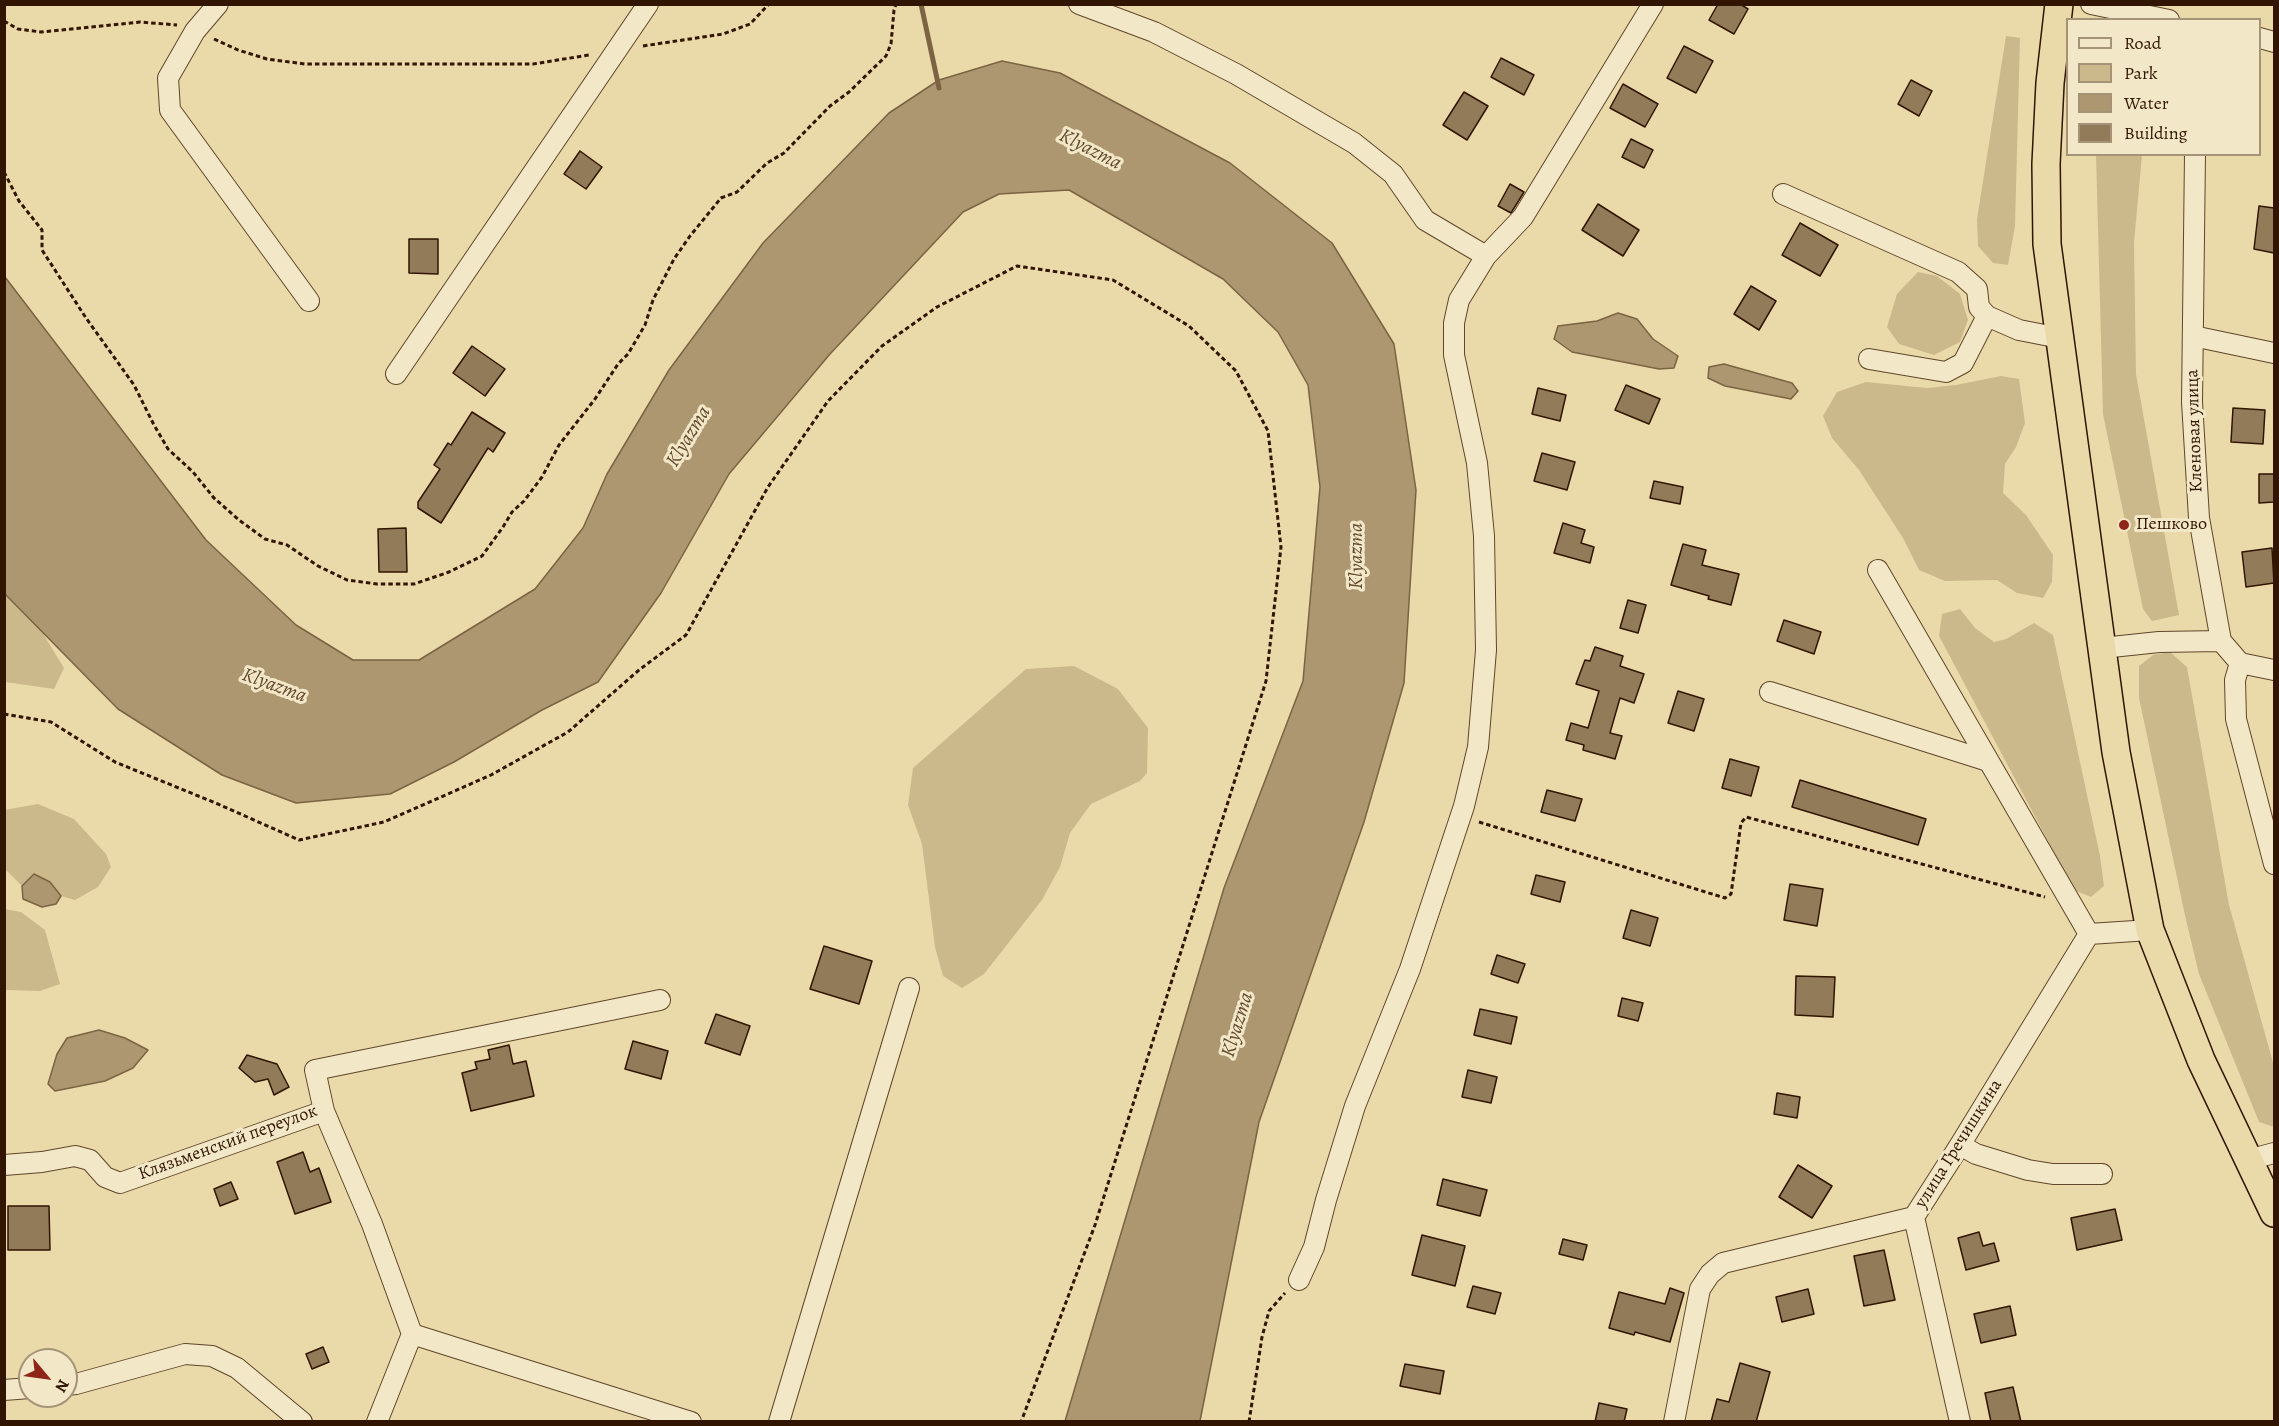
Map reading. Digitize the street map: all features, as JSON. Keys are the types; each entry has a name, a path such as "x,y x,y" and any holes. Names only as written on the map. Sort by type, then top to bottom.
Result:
{"highway":[{"path":"2059,4 2050,82 2046,164 2047,243 2116,752 2150,930 2201,1060 2274,1214"}],"street":[{"path":"218,4 195,31 168,78 170,110 309,301"},
{"path":"396,374 648,4"},
{"path":"1079,4 1154,32 1236,74 1354,142 1393,174 1425,220 1486,256"},
{"path":"1299,1280 1314,1247 1355,1106 1410,969 1461,816 1478,747 1486,650 1484,536 1477,463 1454,354 1454,323 1459,300 1486,256 1523,217 1653,4"},
{"path":"2091,4 2159,18"},
{"name":"Кленовая улица","path":"2194,156 2192,402 2199,518 2221,641"},
{"path":"1783,194 1958,272 1977,289 1979,307 1987,316 2019,330 2060,338"},
{"path":"1869,359 1946,372 1963,363 1987,316"},
{"path":"2193,336 2274,353"},
{"path":"1878,570 2089,934 2150,930"},
{"path":"2102,648 2159,642 2221,641 2240,663 2274,670"},
{"path":"2240,663 2235,680 2236,719 2274,864"},
{"path":"1770,692 1988,761"},
{"name":"улица Гречишкина","path":"1674,1422 1700,1289 1710,1274 1723,1263 1914,1217 2089,934"},
{"path":"779,1422 909,988"},
{"name":"Клязьменский переулок","path":"4,1165 42,1162 75,1156 90,1160 105,1177 120,1183 324,1111 315,1071 660,1000"},
{"path":"324,1111 372,1224 412,1334 377,1422"},
{"path":"1960,1145 1984,1157 2028,1170 2053,1174 2102,1174"},
{"path":"2248,1160 2274,1153"},
{"path":"1914,1217 1960,1422"},
{"path":"412,1334 691,1422"},
{"path":"78,1382 185,1354 212,1356 237,1368 302,1422"}],"path":[{"path":"4,23 18,29 41,32 140,22 181,25 238,50 267,59 305,64 533,64 723,34 750,24 769,4"},
{"path":"4,172 19,201 42,230 42,250 86,318 134,385 168,448 193,472 214,498 265,539 287,545 318,566 347,580 377,584 414,584 449,572 482,556 512,512 524,501 542,477 559,445 628,354 645,325 652,300 674,259 690,236 721,198 737,192 767,163 784,153 831,106 886,57 891,44 896,4"},
{"path":"4,714 51,722 115,762 300,840 384,822 491,775 568,732 639,670 686,635 768,487 828,401 882,346 937,307 1017,266 1113,280 1189,326 1236,371 1268,431 1281,547 1266,681 1095,1225 1021,1422"},
{"path":"1461,816 1725,898 1731,894 1741,823 1746,817 2070,903"},
{"path":"1249,1422 1262,1337 1269,1311 1299,1280"}],"green space":[{"path":"2006,36 2020,38 2015,226 2008,265 1993,263 1978,246 1977,219"},
{"path":"2096,156 2142,156 2134,243 2136,374 2179,615 2152,621 2143,609 2103,414"},
{"path":"1918,272 1937,276 1960,294 1968,320 1960,342 1934,355 1899,344 1887,327 1897,294"},
{"path":"2001,376 2019,379 2025,423 2016,447 2005,464 2003,493 2026,515 2053,555 2052,582 2043,598 2017,593 1997,580 1945,581 1919,570 1903,538 1859,470 1832,438 1823,416 1837,392 1866,382 1927,388"},
{"path":"4,594 39,627 64,668 54,689 5,682"},
{"path":"1960,609 1975,628 1994,642 2006,639 2034,623 2053,635 2100,856 2104,886 2091,897 2074,890 1939,636 1942,614"},
{"path":"2170,652 2187,667 2229,905 2274,1066 2274,1127 2259,1122 2199,974 2186,920 2139,698 2139,666 2153,655"},
{"path":"1074,666 1118,689 1148,728 1147,773 1140,781 1091,804 1070,833 1060,867 1042,900 984,974 962,988 943,976 935,947 922,844 908,805 913,768 1026,669"},
{"path":"38,804 74,819 106,854 111,867 98,887 75,900 61,896 50,882 34,874 22,886 5,869 4,810"},
{"path":"5,909 21,912 45,930 60,984 40,991 5,990"}],"water":[{"name":"Klyazma","path":"1002,61 1060,73 1230,163 1332,243 1394,344 1416,490 1404,683 1364,822 1259,1122 1200,1421 1065,1421 1224,888 1303,681 1320,487 1308,385 1278,332 1223,279 1069,190 999,194 963,212 830,354 729,474 661,593 598,682 542,710 454,762 390,794 296,803 222,775 118,709 5,594 5,277 206,540 296,625 353,660 419,660 535,589 583,528 607,474 669,370 763,243 889,113 939,80"},
{"path":"1618,313 1637,319 1653,339 1678,356 1674,368 1659,369 1572,352 1554,339 1558,326 1597,321"},
{"path":"1724,364 1792,383 1798,391 1791,399 1725,386 1708,378 1709,367"},
{"path":"34,874 50,882 61,896 56,904 42,907 23,899 22,886"},
{"path":"99,1030 125,1038 148,1050 133,1068 105,1081 55,1091 48,1084 57,1054 67,1038"}],"building":[{"path":"1718,4 1740,4 1748,9 1734,34 1709,20"},
{"path":"1684,46 1713,61 1696,93 1667,78"},
{"path":"1501,58 1534,75 1524,95 1491,77"},
{"path":"1911,80 1932,91 1919,116 1898,104"},
{"path":"1623,84 1658,104 1645,127 1610,108"},
{"path":"1464,92 1488,106 1467,140 1443,125"},
{"path":"1631,139 1653,150 1644,168 1622,157"},
{"path":"580,151 602,167 586,189 564,174"},
{"path":"1510,184 1524,192 1511,213 1498,206"},
{"path":"1598,204 1639,230 1623,256 1582,230"},
{"path":"2259,206 2274,208 2274,253 2254,249"},
{"path":"1800,223 1838,245 1820,276 1782,255"},
{"path":"409,239 438,239 438,274 409,273"},
{"path":"1751,286 1776,301 1759,330 1734,314"},
{"path":"472,346 505,369 485,396 453,373"},
{"path":"1626,385 1660,399 1649,424 1615,410"},
{"path":"1538,388 1566,395 1560,421 1532,414"},
{"path":"2233,408 2265,410 2263,444 2231,442"},
{"path":"472,412 505,433 493,452 488,448 441,523 418,508 418,502 440,469 434,465 448,443 451,445"},
{"path":"1542,453 1575,462 1567,490 1534,481"},
{"path":"2259,474 2274,474 2274,502 2259,503"},
{"path":"1654,481 1683,487 1680,504 1650,498"},
{"path":"1563,523 1585,530 1581,543 1594,547 1590,563 1554,553"},
{"path":"406,528 407,572 379,572 378,529"},
{"path":"1683,544 1706,550 1702,565 1739,574 1731,605 1671,585"},
{"path":"2272,548 2274,583 2246,587 2242,552"},
{"path":"1628,600 1646,605 1638,633 1620,628"},
{"path":"1784,620 1821,632 1814,654 1777,641"},
{"path":"1595,647 1623,656 1620,666 1644,674 1634,703 1620,698 1610,733 1622,736 1615,759 1583,750 1584,745 1566,740 1571,723 1588,728 1599,691 1576,684 1585,660 1590,661"},
{"path":"1678,691 1704,699 1694,731 1668,723"},
{"path":"1730,759 1759,767 1751,796 1722,788"},
{"path":"1800,780 1926,819 1918,845 1792,807"},
{"path":"1547,790 1582,799 1575,821 1541,812"},
{"path":"1536,875 1565,882 1560,902 1531,894"},
{"path":"1790,884 1823,889 1817,926 1784,920"},
{"path":"1631,910 1658,918 1650,946 1623,938"},
{"path":"824,946 872,961 859,1004 810,989"},
{"path":"1497,955 1525,964 1518,983 1491,974"},
{"path":"1796,976 1835,977 1833,1017 1795,1015"},
{"path":"1622,998 1643,1003 1638,1021 1618,1016"},
{"path":"1480,1009 1517,1017 1511,1044 1474,1035"},
{"path":"716,1014 750,1026 740,1055 705,1043"},
{"path":"633,1041 668,1051 661,1079 625,1069"},
{"path":"509,1045 513,1064 526,1061 534,1096 471,1111 462,1073 477,1069 475,1062 490,1059 488,1050"},
{"path":"247,1055 277,1064 289,1087 274,1095 268,1079 255,1082 239,1068"},
{"path":"1468,1070 1497,1077 1491,1103 1462,1097"},
{"path":"1777,1093 1800,1097 1797,1118 1774,1114"},
{"path":"303,1152 310,1172 319,1168 331,1202 295,1214 277,1162"},
{"path":"1798,1165 1832,1186 1812,1218 1779,1197"},
{"path":"1443,1179 1487,1190 1480,1216 1437,1205"},
{"path":"231,1182 238,1199 220,1206 214,1189"},
{"path":"8,1206 49,1206 50,1250 8,1250"},
{"path":"2115,1209 2122,1240 2077,1250 2071,1218"},
{"path":"1979,1232 1983,1246 1994,1243 1999,1261 1966,1270 1958,1238"},
{"path":"1422,1235 1465,1246 1455,1286 1412,1275"},
{"path":"1563,1239 1587,1245 1583,1260 1559,1254"},
{"path":"1884,1250 1895,1300 1864,1306 1854,1256"},
{"path":"1473,1286 1501,1293 1495,1314 1467,1307"},
{"path":"1670,1288 1684,1293 1670,1342 1635,1332 1634,1335 1609,1328 1619,1292 1665,1304"},
{"path":"1808,1289 1814,1314 1782,1322 1776,1297"},
{"path":"2010,1306 2016,1335 1981,1343 1974,1314"},
{"path":"323,1347 329,1362 312,1369 306,1354"},
{"path":"1740,1363 1770,1372 1756,1422 1711,1422 1717,1399 1729,1402"},
{"path":"1405,1364 1444,1371 1440,1394 1400,1386"},
{"path":"2013,1387 2021,1422 1991,1422 1985,1393"},
{"path":"1599,1403 1627,1409 1624,1422 1595,1422"}],"waterway":[{"path":"921,4 939,88"}],"place":[{"name":"Пешково","path":"2124,525"}]}
